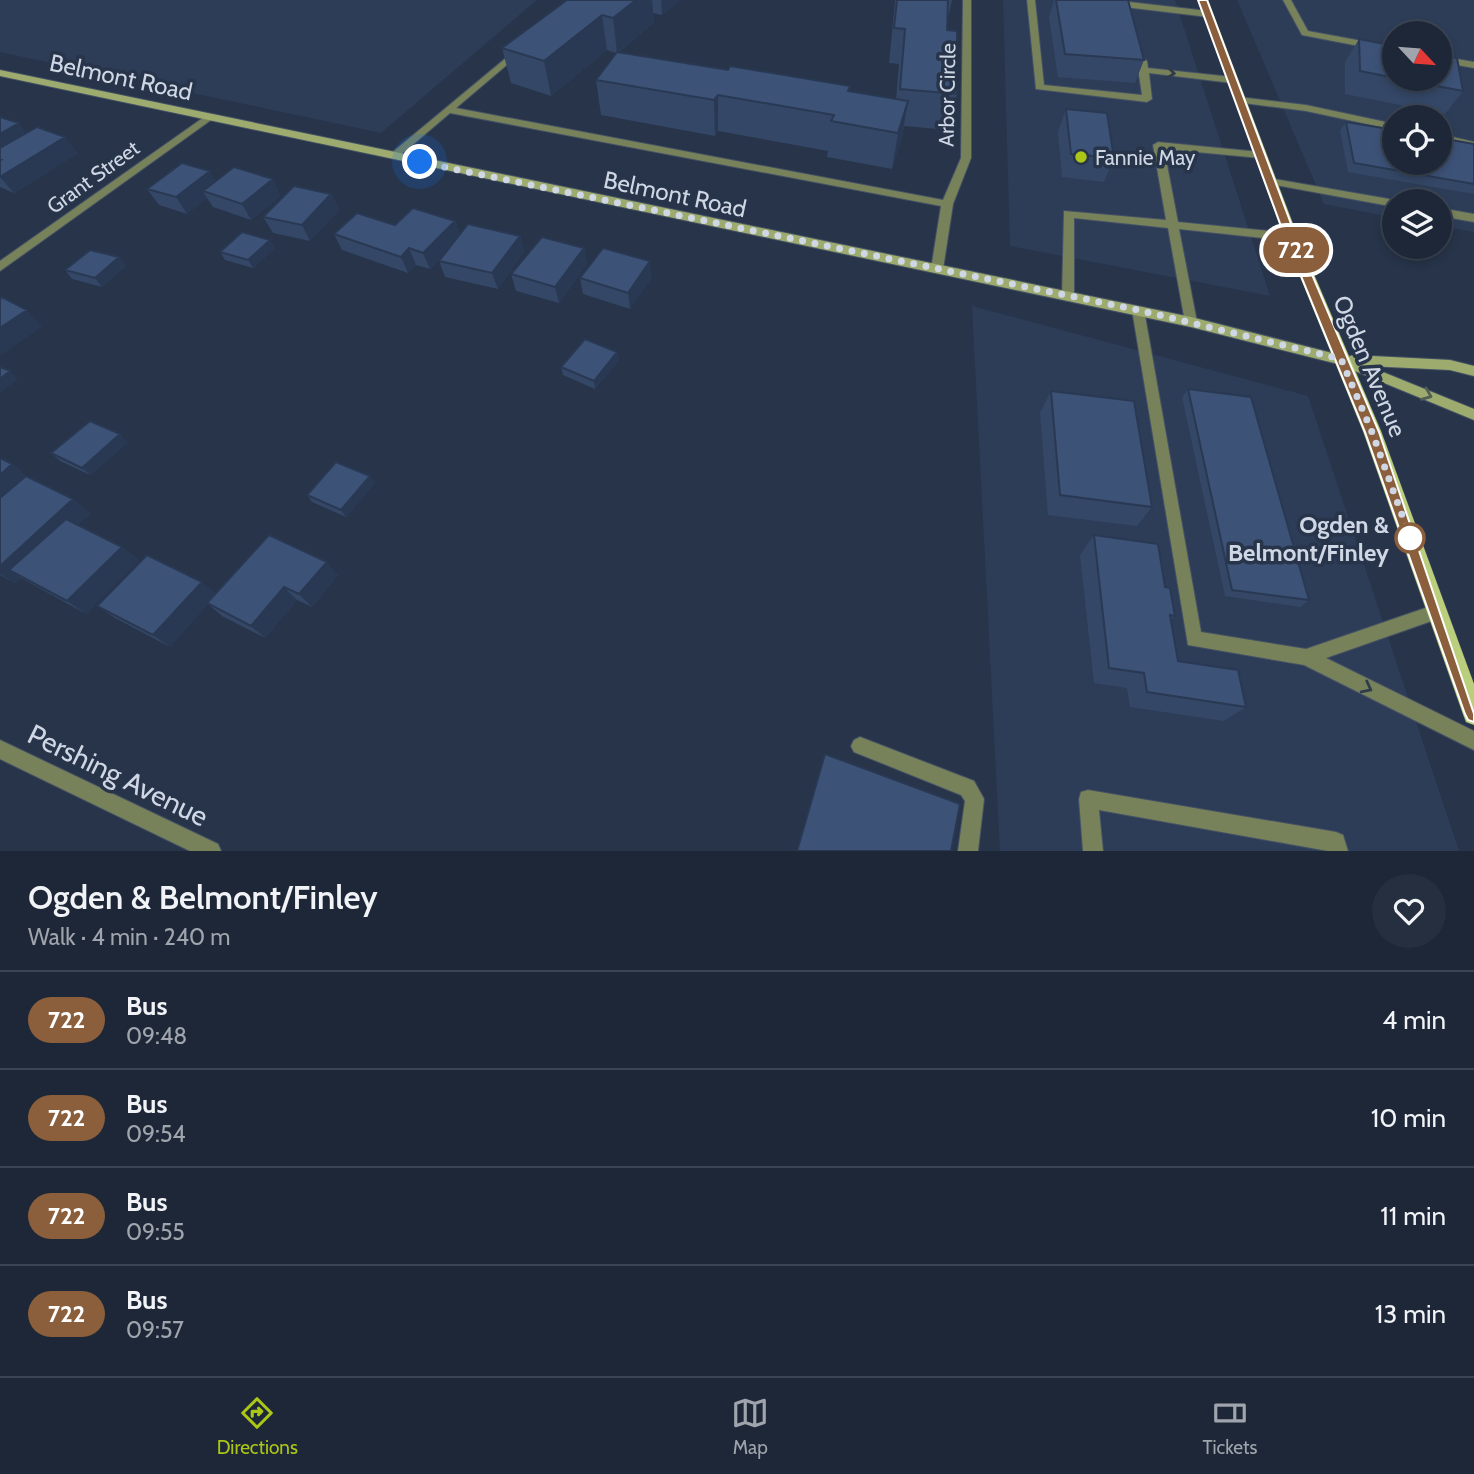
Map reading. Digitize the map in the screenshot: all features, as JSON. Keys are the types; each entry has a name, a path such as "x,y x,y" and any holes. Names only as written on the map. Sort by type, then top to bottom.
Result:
{"main road":[{"name":"Ogden Avenue","path":"1203,0 1269,181 1372,432 1474,714"},
{"name":"Belmont Road","path":"0,73 1138,310 1341,359"},
{"path":"1341,359 1450,365 1474,372"},
{"path":"1341,359 1474,415"}],"street":[{"name":"Arbor Circle","path":"937,269 947,204 966,158 967,0"},
{"path":"1031,0 1039,87 1147,99 1138,44"},
{"path":"1091,0 1208,14"},
{"path":"1287,0 1305,33 1382,48"},
{"path":"1129,5 1132,18"},
{"path":"393,156 528,42"},
{"path":"1452,61 1474,65"},
{"path":"1144,70 1232,80"},
{"path":"1239,100 1306,108 1382,125"},
{"path":"448,110 947,204"},
{"name":"Grant Street","path":"0,267 207,118"},
{"path":"1452,140 1474,145"},
{"path":"1191,322 1158,145 1260,155"},
{"path":"1269,181 1382,202"},
{"path":"1068,297 1068,214 1291,237"},
{"path":"1452,214 1474,218"},
{"path":"1138,310 1194,639 1306,657 1474,741"},
{"path":"1306,657 1437,612"},
{"path":"860,746 967,788 975,799 968,851"},
{"name":"Pershing Avenue","path":"0,749 211,851"},
{"path":"1093,851 1088,799 1336,842 1338,851"}],"shaded area":[{"path":"0,0 537,0 381,133 0,52"},
{"path":"1003,0 1175,0 1270,296 1010,246"},
{"path":"1237,0 1474,0 1474,232 1452,228 1452,189 1382,189 1382,215 1324,204"},
{"path":"972,306 1308,396 1459,851 1000,851"}],"building":[{"path":"567,0 636,0 613,18 602,15 544,61 502,48"},
{"path":"897,0 948,0 947,30 957,31 957,94 900,89 905,29 894,28"},
{"path":"1056,0 1128,0 1144,60 1065,54"},
{"path":"1359,39 1382,43 1382,75 1360,71"},
{"path":"617,52 728,70 730,66 850,86 848,91 908,101 898,133 831,121 834,115 718,95 714,100 596,80"},
{"path":"1452,57 1457,58 1463,91 1452,89"},
{"path":"1066,109 1107,113 1114,158 1071,154"},
{"path":"0,117 19,123 0,134"},
{"path":"1346,122 1382,128 1382,168 1354,163"},
{"path":"37,127 65,137 0,177 0,148"},
{"path":"1452,140 1474,144 1474,184 1423,175 1452,175"},
{"path":"182,163 210,171 176,197 147,189"},
{"path":"234,167 273,179 242,204 203,191"},
{"path":"294,186 331,194 302,225 263,217"},
{"path":"413,208 455,221 423,253 409,248 401,257 334,234 357,213 395,225"},
{"path":"468,224 520,236 492,273 439,261"},
{"path":"242,232 270,240 248,260 220,252"},
{"path":"542,237 584,248 555,287 511,274"},
{"path":"603,248 650,261 628,293 580,278"},
{"path":"90,250 119,257 95,278 65,270"},
{"path":"2,297 27,310 0,328 0,299"},
{"path":"585,339 617,352 594,381 561,367"},
{"path":"0,367 10,371 0,379"},
{"path":"1188,389 1251,397 1309,600 1232,590"},
{"path":"1051,391 1134,401 1152,507 1060,495"},
{"path":"90,421 120,434 82,468 51,453"},
{"path":"0,458 12,464 0,475"},
{"path":"336,462 370,476 341,510 307,495"},
{"path":"26,476 73,499 0,566 0,498"},
{"path":"66,519 122,547 67,601 9,570"},
{"path":"269,535 327,562 299,594 284,587 251,626 207,603"},
{"path":"1094,535 1158,544 1165,587 1170,588 1175,616 1170,615 1178,661 1238,670 1246,707 1147,692 1144,673 1109,668"},
{"path":"147,555 202,582 153,635 97,606"},
{"path":"825,754 960,804 951,851 797,851"}],"bus line":[{"name":"722","path":"1203,0 1307,280 1372,432 1474,714"}],"place":[{"name":"Fannie May","path":"1081,157"},
{"name":"Ogden & Belmont/Finley","path":"1410,538"}],"route":[{"path":"420,162 1138,310 1341,359 1372,432 1411,540 1410,538"}]}
